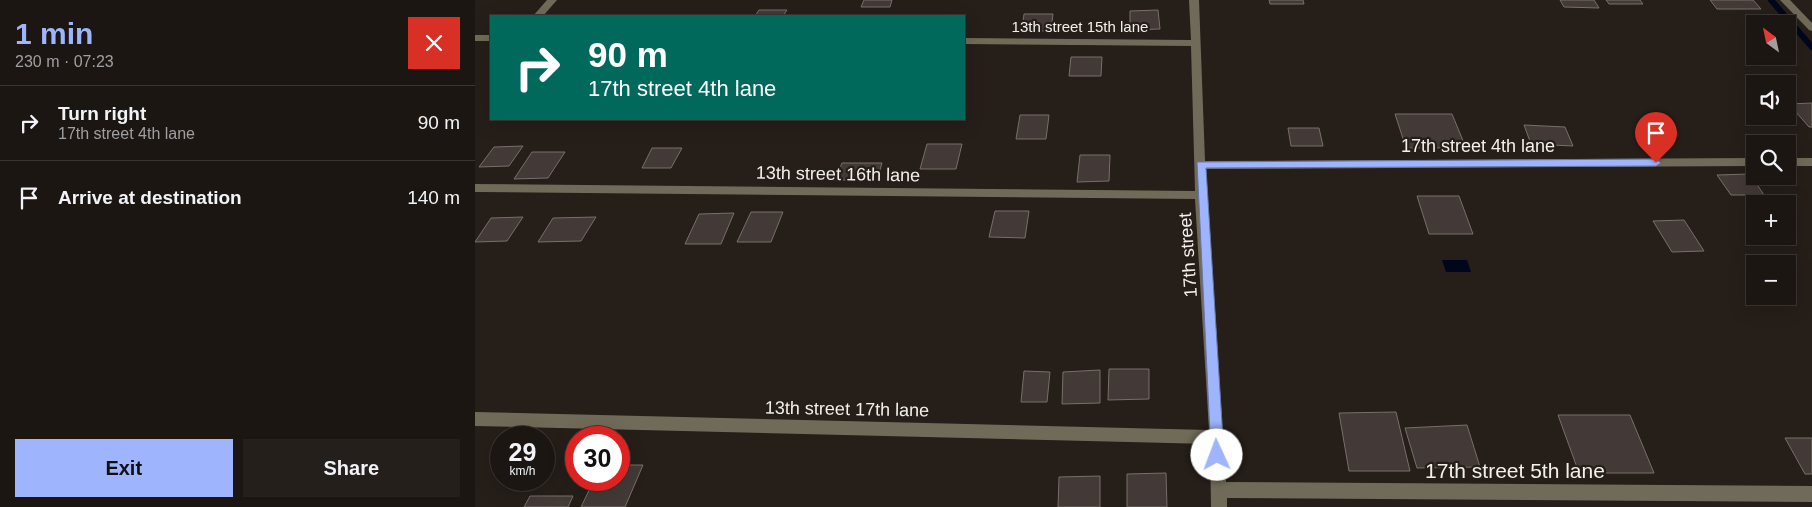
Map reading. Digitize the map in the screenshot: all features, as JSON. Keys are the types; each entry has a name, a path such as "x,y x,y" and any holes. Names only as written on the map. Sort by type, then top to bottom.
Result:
{"street":[{"path":"539,15 552,0"},
{"name":"17th street","path":"1194,0 1201,195 1217,437 1219,507"},
{"path":"1785,0 1812,28"},
{"path":"475,38 490,38"},
{"name":"13th street 15th lane","path":"965,41 1197,43"},
{"name":"17th street 4th lane","path":"1200,164 1746,162"},
{"path":"1796,162 1812,162"},
{"name":"13th street 16th lane","path":"475,188 1201,195"},
{"name":"13th street 17th lane","path":"475,419 1217,437"},
{"name":"17th street 5th lane","path":"1218,490 1812,494"}],"water":[{"path":"1442,260 1467,260 1471,272 1446,272"}],"building":[{"path":"864,0 892,0 890,7 861,7"},
{"path":"1269,0 1303,0 1304,4 1270,4"},
{"path":"1560,0 1594,0 1599,8 1564,7"},
{"path":"1606,0 1640,0 1643,4 1609,4"},
{"path":"1710,0 1753,0 1761,9 1717,9"},
{"path":"759,10 787,10 784,15 756,15"},
{"path":"1158,10 1160,29 1130,30 1130,11"},
{"path":"1024,14 1053,14 1051,31 1022,31"},
{"path":"1071,57 1102,57 1101,76 1069,76"},
{"path":"1812,103 1812,127 1809,127 1796,112 1796,104"},
{"path":"1395,114 1452,114 1466,148 1406,148"},
{"path":"1020,115 1049,115 1046,139 1016,139"},
{"path":"1524,125 1565,127 1573,146 1531,144"},
{"path":"1288,128 1319,128 1323,146 1291,146"},
{"path":"927,144 962,144 956,169 920,169"},
{"path":"523,146 509,166 479,167 494,147"},
{"path":"652,148 682,148 671,168 642,168"},
{"path":"532,152 565,152 548,178 514,179"},
{"path":"1080,155 1110,155 1109,181 1077,182"},
{"path":"842,163 882,163 877,180 835,180"},
{"path":"1746,174 1746,185 1757,185 1764,195 1731,195 1717,175"},
{"path":"1417,196 1459,196 1473,234 1429,234"},
{"path":"995,211 1029,211 1025,238 989,237"},
{"path":"751,212 783,212 771,242 737,242"},
{"path":"734,213 721,244 685,244 699,214"},
{"path":"523,217 507,241 475,242 491,218"},
{"path":"596,217 581,241 538,242 553,218"},
{"path":"1684,220 1704,251 1672,252 1653,221"},
{"path":"1109,369 1149,369 1149,399 1108,400"},
{"path":"1100,370 1100,403 1062,404 1063,372"},
{"path":"1024,371 1050,372 1047,402 1021,402"},
{"path":"1396,412 1410,471 1349,471 1339,413"},
{"path":"1558,415 1630,415 1654,473 1579,473"},
{"path":"1467,425 1480,467 1417,468 1405,428"},
{"path":"1785,438 1812,438 1812,474 1805,474"},
{"path":"630,465 643,465 625,507 581,507 589,491 630,491"},
{"path":"1166,473 1167,507 1127,507 1127,474"},
{"path":"1100,476 1100,507 1058,507 1059,477"},
{"path":"530,496 573,496 568,507 524,507"}],"waterway":[{"path":"1771,0 1812,47"}],"route":[{"path":"1217,455 1200,164 1656,163"}]}
